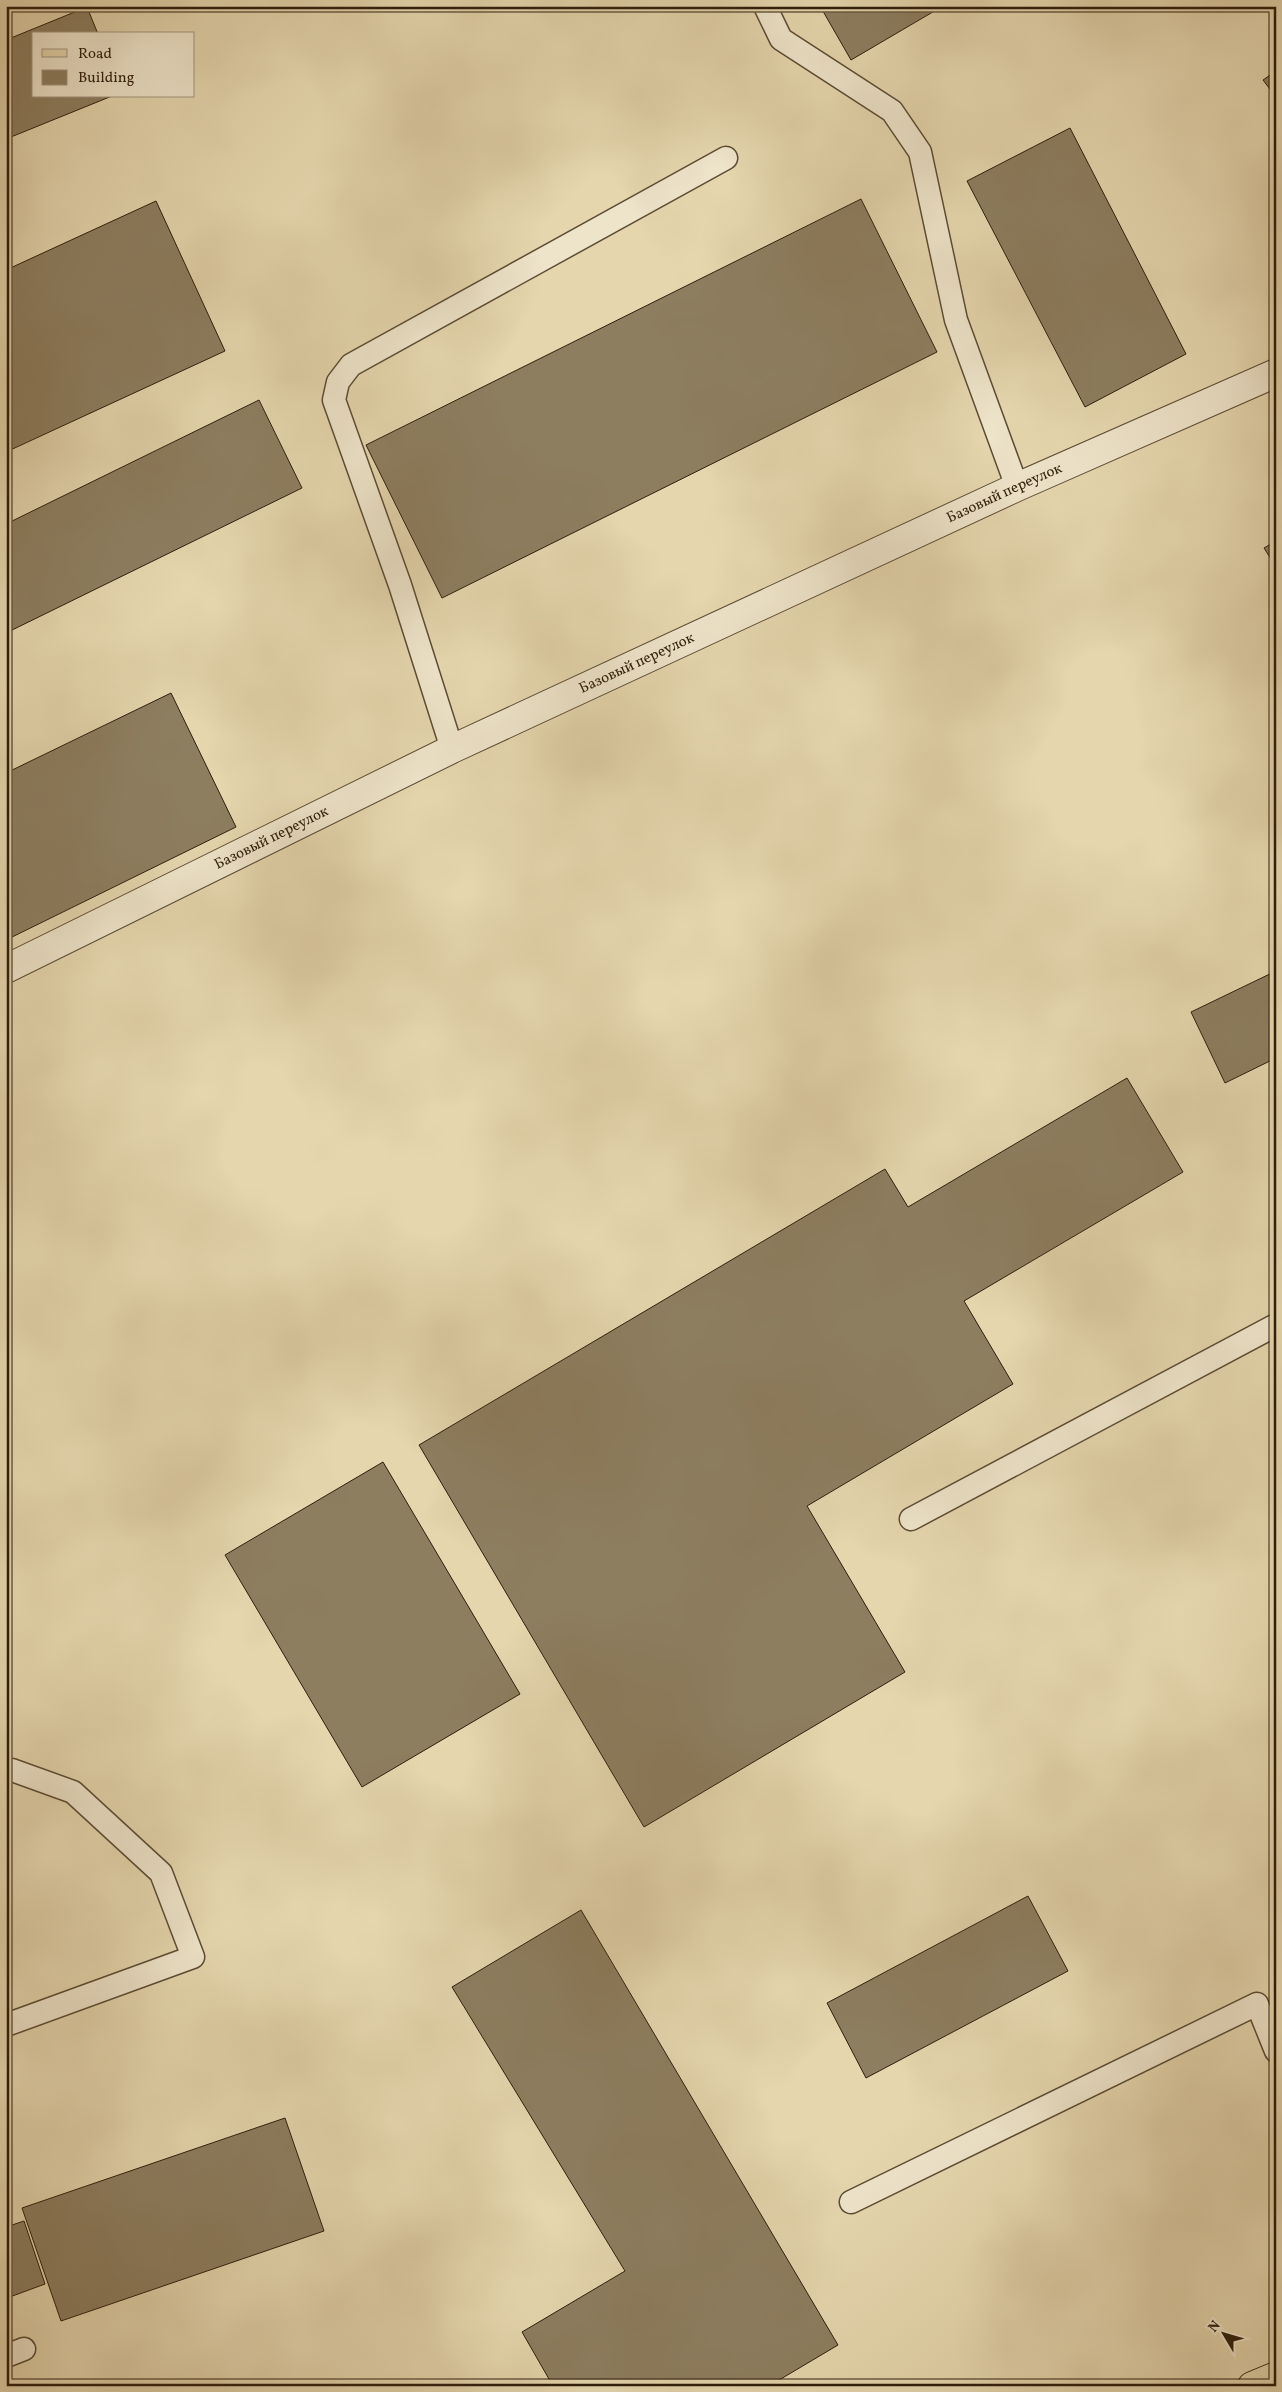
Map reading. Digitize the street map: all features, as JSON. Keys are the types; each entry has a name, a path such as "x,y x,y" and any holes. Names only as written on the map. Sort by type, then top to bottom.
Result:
{"main road":[{"path":"1252,2386 1276,2376"}],"street":[{"name":"Базовый переулок","path":"6,969 452,749 1017,487 1276,373"}],"lane":[{"path":"765,6 781,39 892,111 920,152 956,320 1017,487"},
{"path":"452,749 400,585 334,400 338,382 351,365 726,158"},
{"path":"911,1519 1276,1325"},
{"path":"6,1772 12,1770 73,1792 161,1873 193,1958 6,2025"},
{"path":"851,2202 1257,2004 1276,2051"}],"path":[{"path":"1271,2301 1276,2316"}],"building":[{"path":"820,6 943,6 851,60"},
{"path":"87,7 97,32 32,32 32,98 107,98 6,139 6,40"},
{"path":"1276,71 1276,97 1263,80"},
{"path":"1070,128 1186,354 1085,407 967,181"},
{"path":"861,199 937,352 442,598 366,445"},
{"path":"156,201 225,351 6,452 6,270"},
{"path":"259,400 302,488 6,633 6,524"},
{"path":"1276,541 1276,567 1264,548"},
{"path":"171,693 236,827 6,940 6,773"},
{"path":"1276,971 1276,1058 1225,1083 1191,1012"},
{"path":"1127,1078 1183,1172 964,1301 1013,1384 807,1506 905,1672 644,1827 419,1445 885,1169 908,1207"},
{"path":"383,1462 520,1694 362,1787 225,1555"},
{"path":"1028,1896 1068,1971 866,2078 827,2003"},
{"path":"581,1910 838,2345 769,2386 553,2386 522,2332 625,2271 452,1987"},
{"path":"285,2118 324,2231 61,2321 22,2208"},
{"path":"24,2221 45,2284 7,2298 6,2227"}]}
